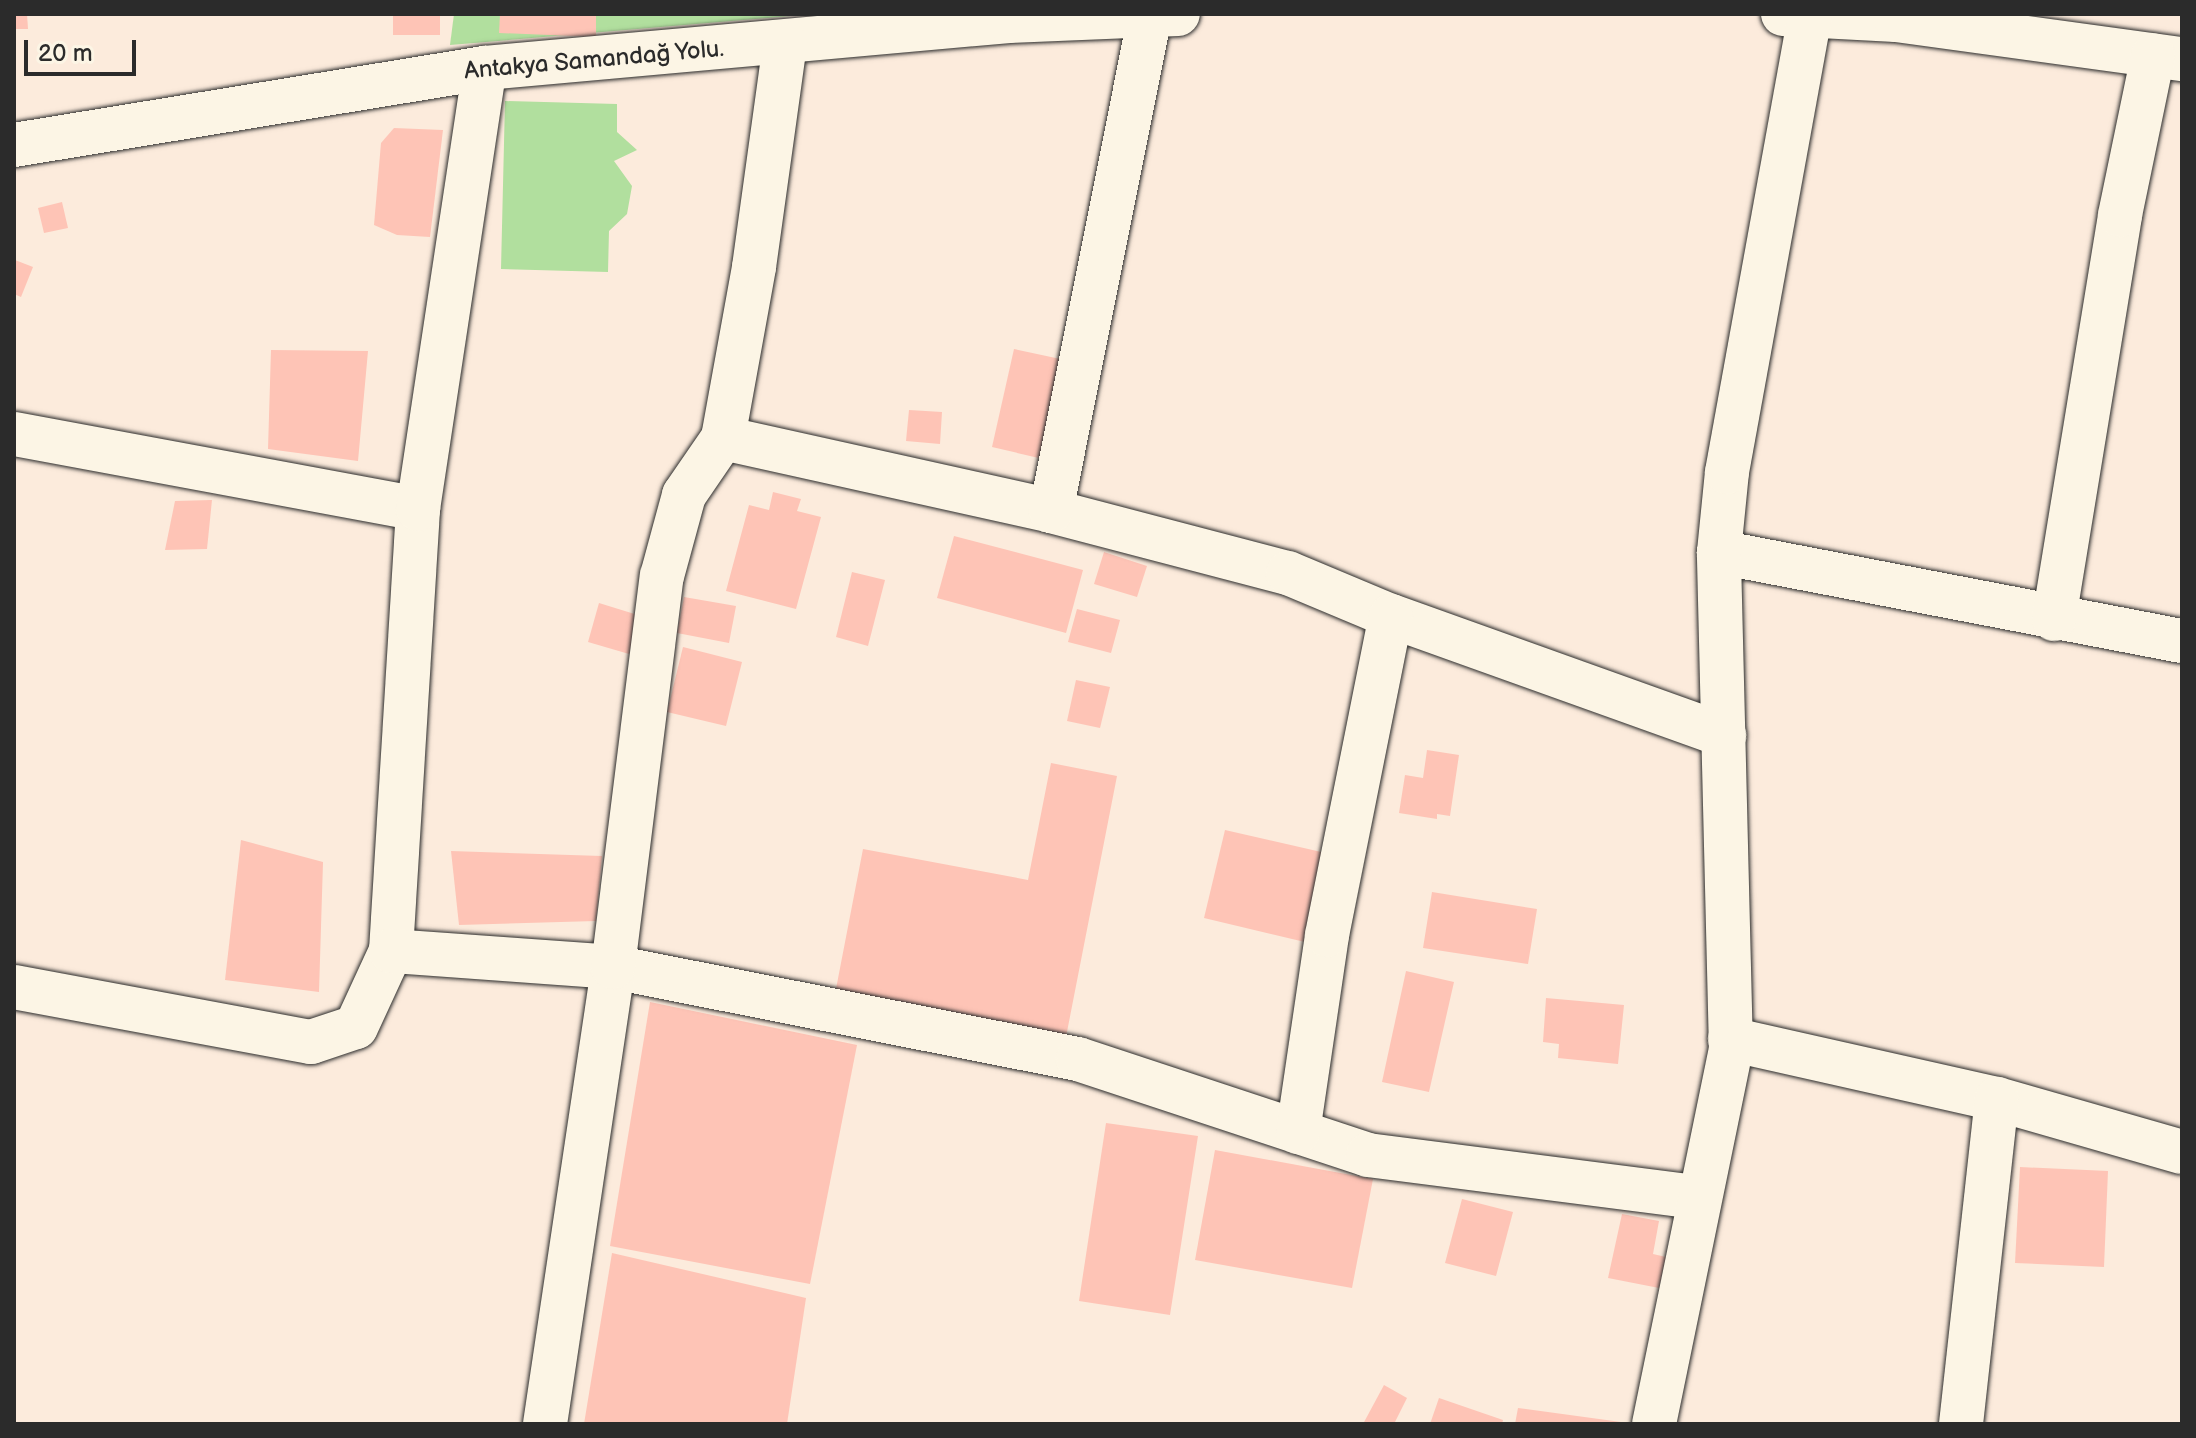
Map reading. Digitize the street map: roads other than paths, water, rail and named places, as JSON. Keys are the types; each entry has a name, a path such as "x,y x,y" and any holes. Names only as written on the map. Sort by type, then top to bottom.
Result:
{"street":[{"name":"Antakya Samandağ Yolu.","path":"14,145 485,68 785,43 1007,18 1164,15"},
{"path":"1051,511 1164,15"},
{"path":"1654,1424 1730,1039 1719,552 1727,472 1797,15 1896,20 2152,44 2120,215 2054,619"},
{"path":"545,1424 613,967 662,576 684,495 723,438 754,267 785,43"},
{"path":"14,987 311,1042 356,1027 391,951 418,509 485,68"},
{"path":"14,434 418,509"},
{"path":"723,438 1051,511 1288,573 1391,616 1724,735"},
{"path":"1719,552 2054,619 2182,641"},
{"path":"1298,1132 1327,935 1391,616"},
{"path":"391,951 613,967 1078,1059 1368,1155 1697,1197"},
{"path":"1730,1039 1997,1099 2182,1152"},
{"path":"1961,1424 1997,1099"}]}
